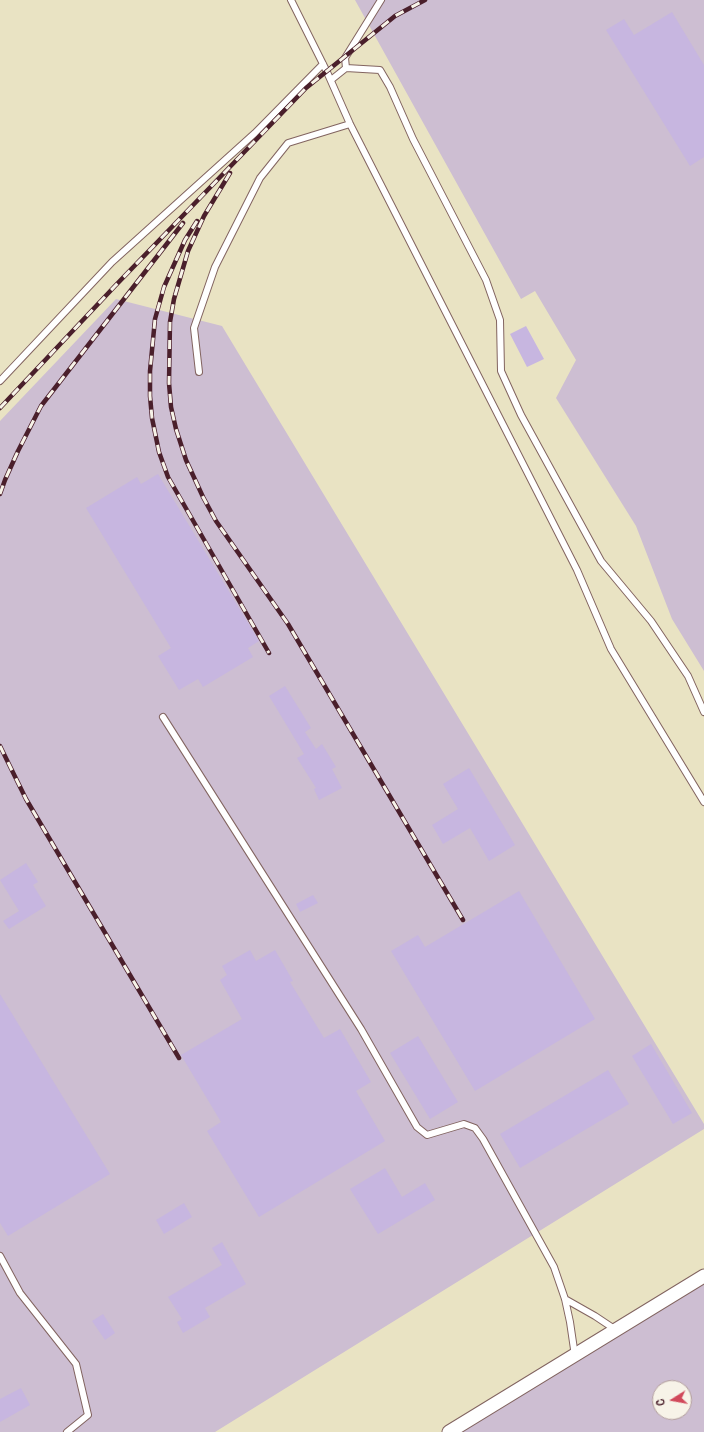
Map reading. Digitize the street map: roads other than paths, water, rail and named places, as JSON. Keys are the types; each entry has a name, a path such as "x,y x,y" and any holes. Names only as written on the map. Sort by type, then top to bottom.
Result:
{"street":[{"path":"449,1432 704,1276"}],"lane":[{"path":"291,0 331,80 350,124 577,570 610,649 704,802"},
{"path":"346,68 345,58 381,0"},
{"path":"0,381 112,262 255,133 323,64"},
{"path":"331,80 346,68 380,70 390,87 416,146 486,280 500,320 501,371 521,414 601,561 651,621 688,676 704,712"},
{"path":"199,372 194,328 215,267 260,178 288,143 350,124"},
{"path":"163,717 361,1029 417,1127 427,1135 464,1124 475,1128 554,1267 565,1299 575,1356"},
{"path":"0,1256 20,1293 76,1364 88,1416 67,1432"},
{"path":"565,1299 616,1330"}],"railway":[{"path":"0,408 115,286 306,88 395,16 425,0"},
{"path":"230,173 204,216 188,251 174,299 170,322 169,383 171,407 176,429 186,460 216,521 288,624 463,920"},
{"path":"197,221 185,240 164,287 155,319 150,371 152,418 159,452 168,477 269,653"},
{"path":"0,494 18,451 41,406 183,223"},
{"path":"0,746 26,799 179,1058"}]}
